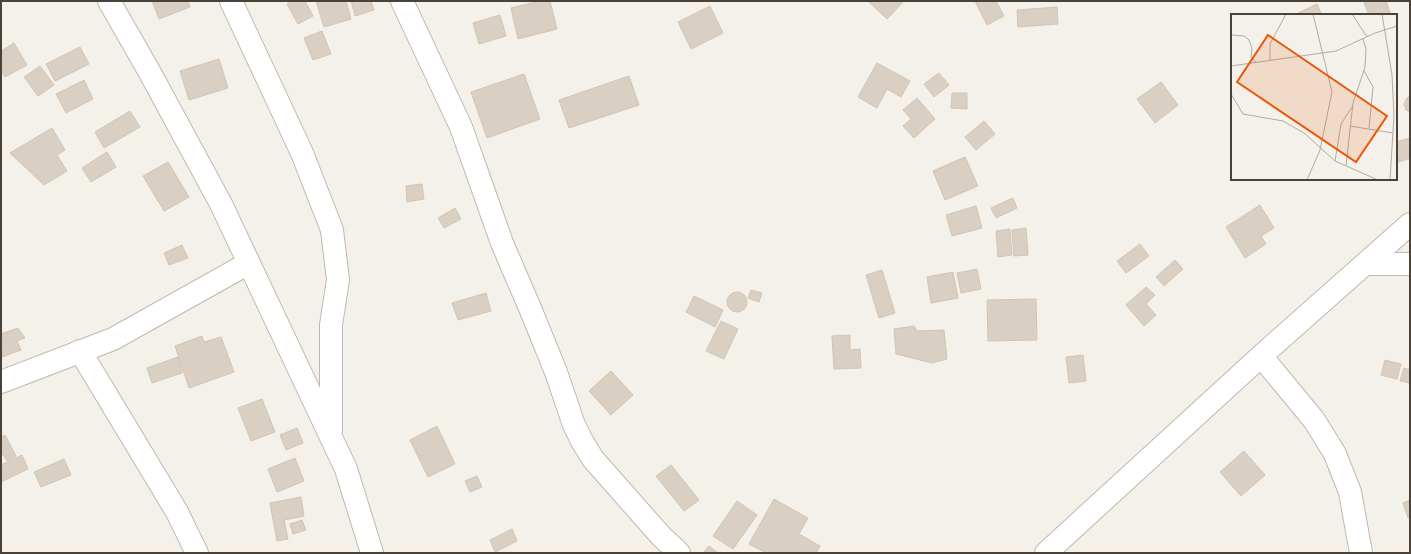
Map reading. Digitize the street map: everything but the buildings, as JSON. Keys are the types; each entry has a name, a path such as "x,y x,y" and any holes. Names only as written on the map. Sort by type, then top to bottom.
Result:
{"street":[{"path":"109,1 149,71 217,197 249,263 346,468 372,553"},
{"path":"231,1 302,153 332,230 338,280 331,325 331,436"},
{"path":"402,1 461,127 502,243 556,372 574,426 593,459 661,536 679,553"},
{"path":"1046,553 1261,356 1410,224"},
{"path":"1,382 113,339 249,263"},
{"path":"1366,264 1410,264"},
{"path":"80,351 177,512 197,553"},
{"path":"1261,356 1314,420 1335,454 1350,492 1361,553"}]}
